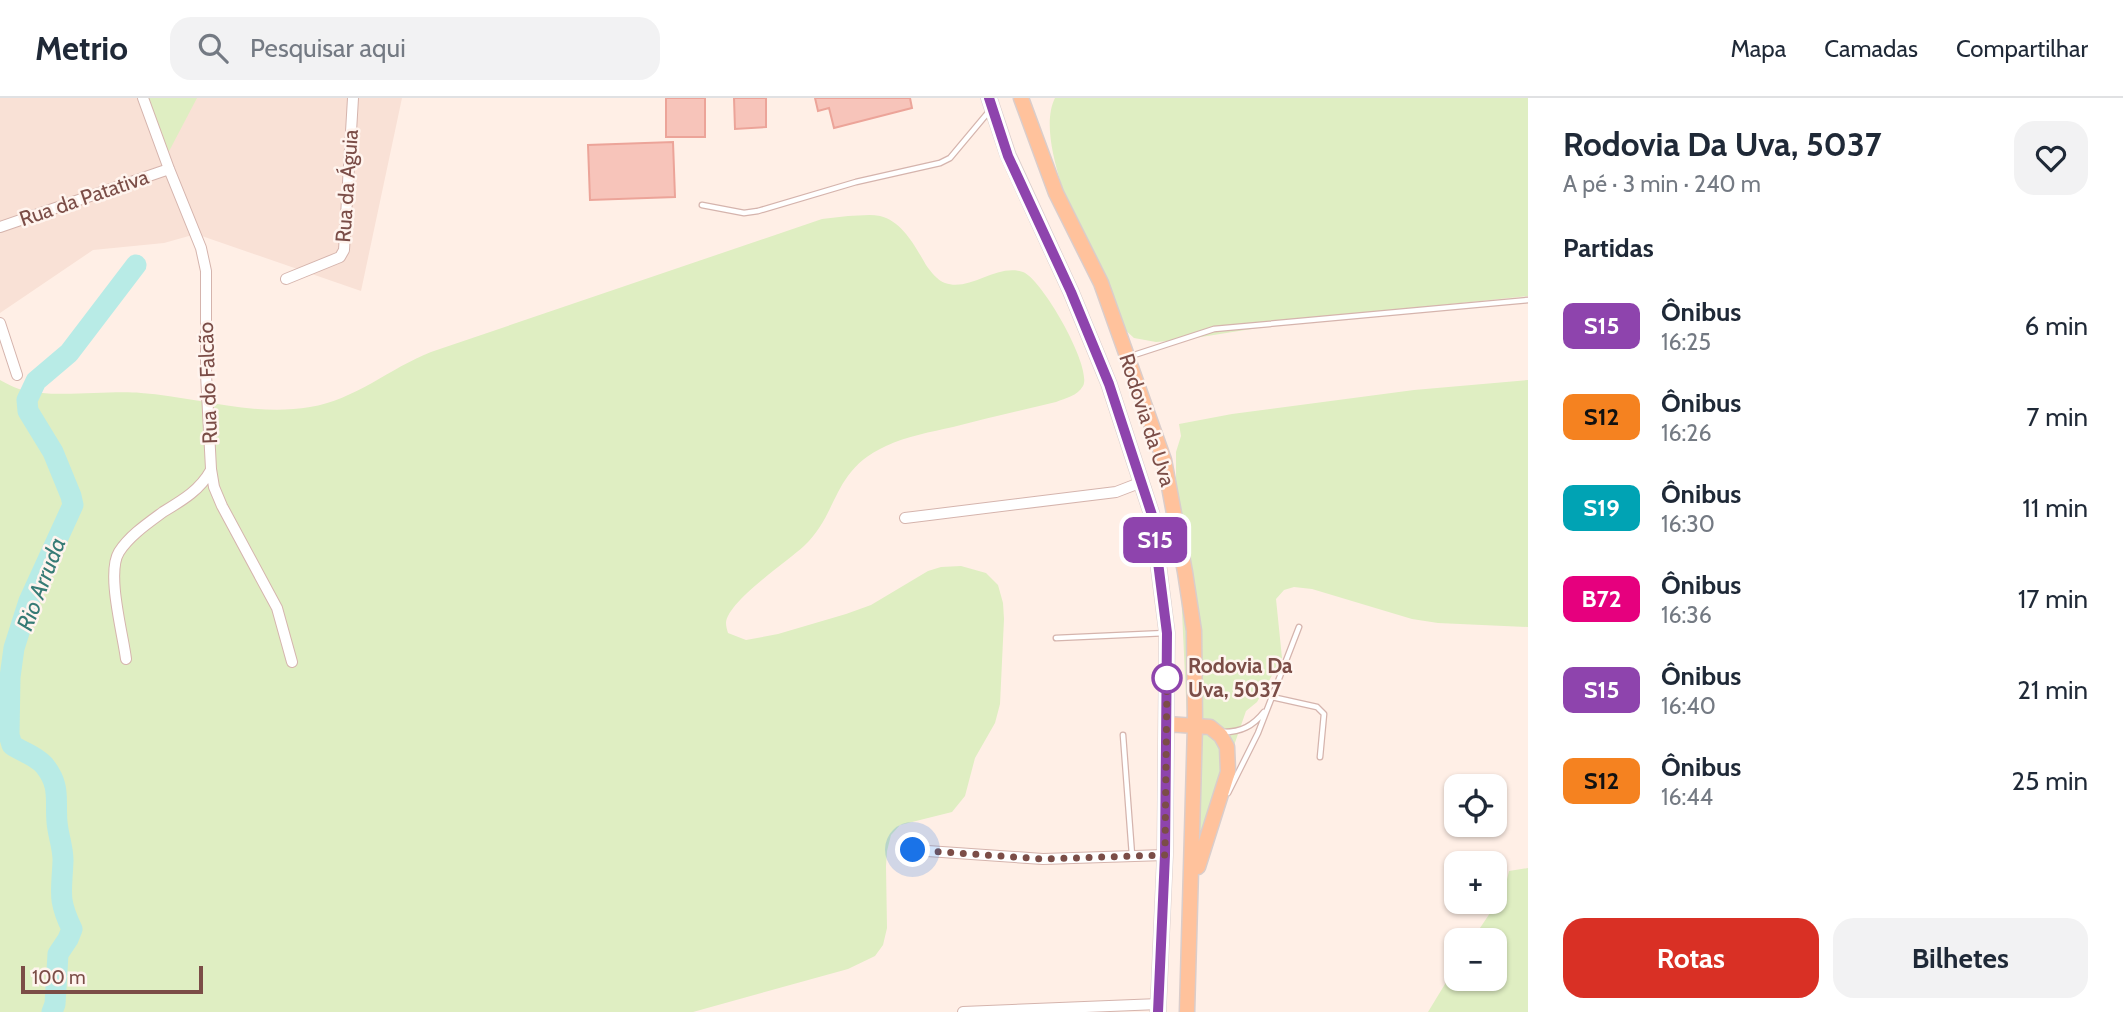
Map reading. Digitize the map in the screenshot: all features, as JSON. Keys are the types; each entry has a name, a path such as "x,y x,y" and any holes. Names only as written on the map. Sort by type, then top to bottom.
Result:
{"main road":[{"name":"Rodovia da Uva","path":"1021,98 1056,193 1101,283 1164,460 1181,547 1194,631 1202,726 1187,1012"},
{"name":"Rodovia da Uva","path":"990,103 1008,156 1071,292 1109,384 1152,515 1167,633 1165,855 1159,1008"},
{"path":"1167,724 1202,726 1221,736 1229,759 1228,772 1192,888"}],"street":[{"name":"Rua do Falcão","path":"143,98 201,248 206,271 206,374 211,469 222,506 277,608 292,662"},
{"name":"Rua da Águia","path":"286,279 340,257 344,250 353,98"},
{"name":"Rua da Patativa","path":"0,227 169,169"},
{"path":"0,323 17,375"},
{"path":"126,659 115,581 114,565 118,553 133,536 196,490 211,469"},
{"path":"905,518 1116,492 1142,482"},
{"path":"913,850 1043,859 1165,855"},
{"path":"963,1012 1159,1008"}],"lane":[{"path":"702,205 744,213 758,211 856,182 940,163 957,152 990,103"},
{"path":"1127,357 1214,329 1528,300"},
{"path":"1209,830 1258,733 1299,627"},
{"path":"1056,638 1167,633"},
{"path":"1272,697 1317,707 1324,714 1320,757"},
{"path":"1202,726 1226,732 1242,730 1256,722 1267,709"},
{"path":"1123,735 1132,856"}],"shaded area":[{"path":"0,98 402,98 361,291 196,234 164,243 93,250 0,313"}],"green space":[{"path":"146,98 197,98 166,157"},
{"path":"1055,98 1528,98 1528,296 1327,317 1182,340 1156,342 1134,338 1122,327 1085,246 1060,179 1052,148 1050,120"},
{"path":"880,216 895,223 907,235 932,273 945,283 964,284 1003,271 1023,272 1042,290 1053,306 1081,362 1084,376 1081,389 1056,402 911,437 868,456 845,480 816,533 747,593 729,614 726,623 728,633 746,640 778,634 871,605 928,571 941,567 961,566 986,573 998,585 1004,619 1000,704 995,723 975,758 965,796 952,812 900,825 891,835 886,866 887,928 883,945 875,956 848,969 693,1012 0,1012 0,380 32,392 141,393 268,410 310,407 342,398 431,352 822,219"},
{"path":"1528,380 1528,627 1438,623 1412,619 1312,589 1294,587 1284,590 1276,599 1282,658 1257,702 1246,711 1198,849 1189,761 1176,484 1176,452 1181,436 1179,424 1232,414 1414,390"},
{"path":"1528,868 1528,1012 1428,1012 1444,986 1444,991 1507,991 1507,928 1480,928 1489,914 1507,914 1509,871"}],"building":[{"path":"666,98 705,98 705,137 666,137"},
{"path":"734,98 766,98 766,127 735,129"},
{"path":"815,98 910,98 912,108 834,128 829,108 818,111"},
{"path":"673,142 675,197 590,200 588,145"}],"waterway":[{"name":"Rio Arruda","path":"52,1012 55,1004 58,954 72,929 62,902 63,855 57,822 56,793 53,780 44,765 12,745 9,735 10,677 14,648 29,601 73,505 53,452 28,411 27,400 36,381 69,353 136,265"}],"bus line":[{"name":"S15","path":"989,98 1008,156 1071,292 1109,384 1152,515 1167,633 1165,855 1158,1012"}],"place":[{"name":"Rodovia Da Uva, 5037","path":"1167,678"}],"route":[{"path":"913,850 1043,859 1165,855 1167,678"}]}
